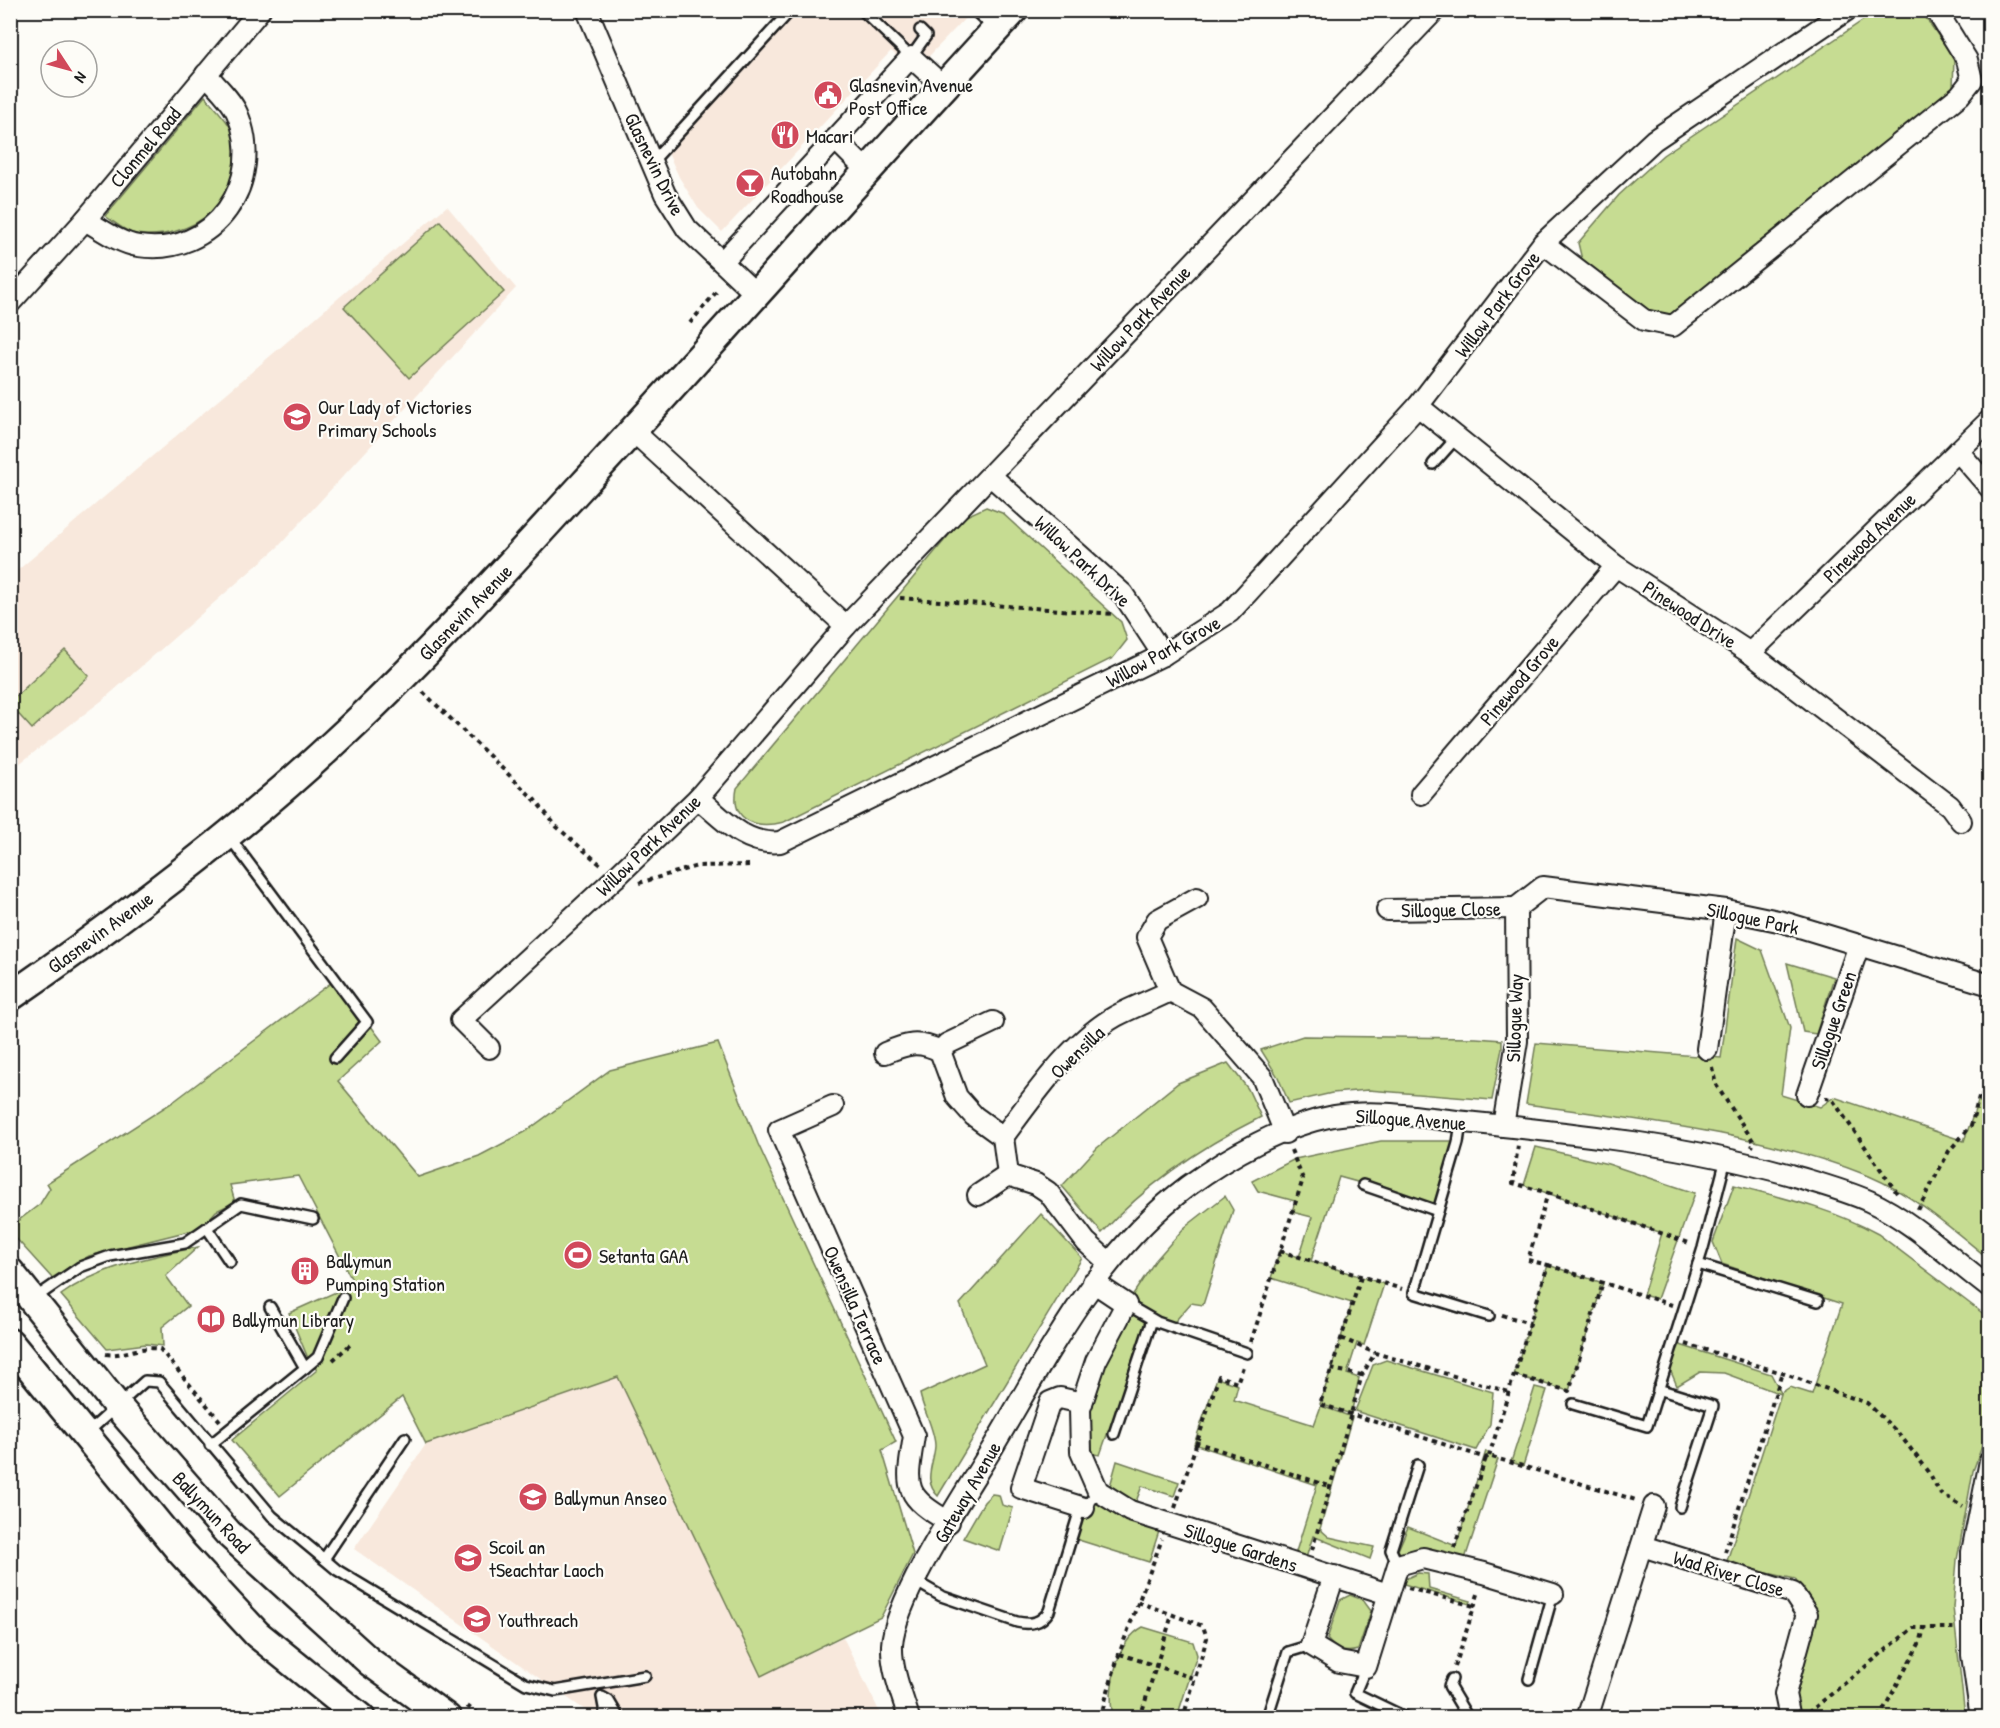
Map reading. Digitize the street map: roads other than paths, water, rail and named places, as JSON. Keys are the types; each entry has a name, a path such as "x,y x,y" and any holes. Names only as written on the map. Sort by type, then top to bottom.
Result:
{"main road":[{"name":"Glasnevin Avenue","path":"10,997 228,836 335,742 395,684 457,621 633,431 1014,10"},
{"name":"Ballymun Road","path":"10,1272 118,1407 228,1533 370,1662 447,1718"},
{"path":"10,1343 181,1552 257,1634 361,1718"}],"street":[{"name":"Clonmel Road","path":"10,303 84,220 260,10"},
{"name":"Glasnevin Drive","path":"587,10 650,164 665,194 687,229 757,295"},
{"name":"Willow Park Avenue","path":"489,1048 461,1020 698,798 846,626 992,477 1187,267 1435,10"},
{"name":"Willow Park Grove","path":"698,798 743,836 766,844 780,842 1162,655 1230,612 1418,406 1543,243 1654,140 1819,17 1847,10"},
{"name":"Willow Park Grove","path":"1543,243 1644,320 1673,326 1960,95 1972,80 1967,60 1935,10"},
{"path":"722,262 911,57 944,87"},
{"path":"84,220 120,240 139,246 170,245 211,227 230,208 242,186 247,155 237,113 206,74"},
{"path":"835,139 867,171"},
{"name":"Pinewood Drive","path":"1418,406 1616,566 1749,653 1950,806 1961,820"},
{"name":"Pinewood Avenue","path":"1749,653 1989,420"},
{"path":"633,431 846,626"},
{"path":"1958,451 1989,488"},
{"name":"Willow Park Drive","path":"992,477 1129,601 1162,655"},
{"name":"Pinewood Grove","path":"1421,794 1616,566"},
{"name":"Sillogue Park","path":"1516,908 1543,887 1726,910 1783,922 1989,985"},
{"path":"1197,898 1156,920 1147,937 1170,991 1202,1008 1262,1077 1285,1133"},
{"name":"Sillogue Close","path":"1387,910 1516,908"},
{"name":"Sillogue Way","path":"1512,1127 1517,1041 1516,908"},
{"path":"1707,1049 1726,910"},
{"name":"Sillogue Green","path":"1806,1095 1859,945"},
{"name":"Owensilla","path":"1003,1137 1056,1069 1083,1042 1114,1017 1170,991"},
{"path":"940,1051 947,1044 993,1022"},
{"path":"885,1053 909,1043 925,1043 940,1051 957,1097 974,1116 1003,1137 1008,1175"},
{"name":"Owensilla Terrace","path":"833,1106 779,1130 914,1436 908,1477 913,1497 923,1507 949,1522"},
{"name":"Sillogue Avenue","path":"1094,1282 1108,1262 1156,1212 1223,1163 1285,1133 1331,1116 1354,1113 1512,1127 1685,1150 1836,1188 1887,1211 1989,1288"},
{"path":"1008,1175 1036,1184 1048,1192 1086,1242 1108,1262"},
{"path":"978,1195 1008,1175"},
{"path":"1094,1282 1126,1304 1096,1361 1082,1403 1081,1452 1098,1491"},
{"name":"Gateway Avenue","path":"909,1718 897,1677 892,1645 897,1622 915,1581 949,1522 1094,1282"},
{"path":"1082,1403 1060,1398 1050,1402 1021,1488 1084,1508"},
{"path":"1981,1718 1972,1656 1972,1552 1989,1461"},
{"name":"Sillogue Gardens","path":"1098,1491 1130,1511 1307,1568 1334,1576 1392,1581"},
{"path":"1598,1702 1654,1506"},
{"name":"Wad River Close","path":"1642,1546 1793,1593 1807,1614 1785,1694 1790,1718"},
{"path":"1334,1576 1311,1645 1339,1662 1366,1667 1392,1581 1424,1558 1554,1594"}],"lane":[{"path":"650,164 791,10"},
{"path":"862,10 911,57 926,36 920,30"},
{"path":"974,10 996,30"},
{"path":"1433,464 1457,437"},
{"path":"228,836 367,1022 335,1058"},
{"path":"1461,1122 1458,1143 1414,1293 1489,1316"},
{"path":"1572,1404 1647,1426 1703,1248 1726,1159"},
{"path":"1363,1185 1438,1211"},
{"path":"33,1300 80,1267 110,1256 185,1243 241,1204 313,1219"},
{"path":"207,1228 230,1262"},
{"path":"1698,1264 1818,1301"},
{"path":"210,1445 318,1357 343,1298"},
{"path":"1126,1304 1152,1320 1248,1353"},
{"path":"270,1308 304,1368"},
{"path":"1114,1434 1152,1320"},
{"path":"85,1435 145,1381 159,1382 272,1516 337,1570 526,1684 555,1691 645,1676"},
{"path":"1658,1389 1713,1406 1680,1507"},
{"path":"324,1559 405,1438"},
{"path":"1392,1581 1391,1550 1418,1465"},
{"path":"915,1581 941,1596 1017,1622 1037,1622 1049,1611 1078,1516 1098,1491"},
{"path":"1529,1679 1554,1594"},
{"path":"1267,1718 1288,1652 1311,1645"},
{"path":"1366,1667 1355,1693 1407,1718"},
{"path":"1452,1679 1449,1686 1468,1718"},
{"path":"606,1718 602,1697 609,1701 619,1718"}],"place":[{"name":"Glasnevin Avenue Post Office","path":"828,95"},
{"name":"Macari","path":"785,135"},
{"name":"Autobahn Roadhouse","path":"750,183"},
{"name":"Our Lady of Victories Primary Schools","path":"297,417"},
{"name":"Setanta GAA","path":"578,1255"},
{"name":"Ballymun Pumping Station","path":"305,1271"},
{"name":"Ballymun Library","path":"211,1319"},
{"name":"Ballymun Anseo","path":"533,1497"},
{"name":"Scoil an tSeachtar Laoch","path":"468,1558"},
{"name":"Youthreach","path":"477,1619"}]}
